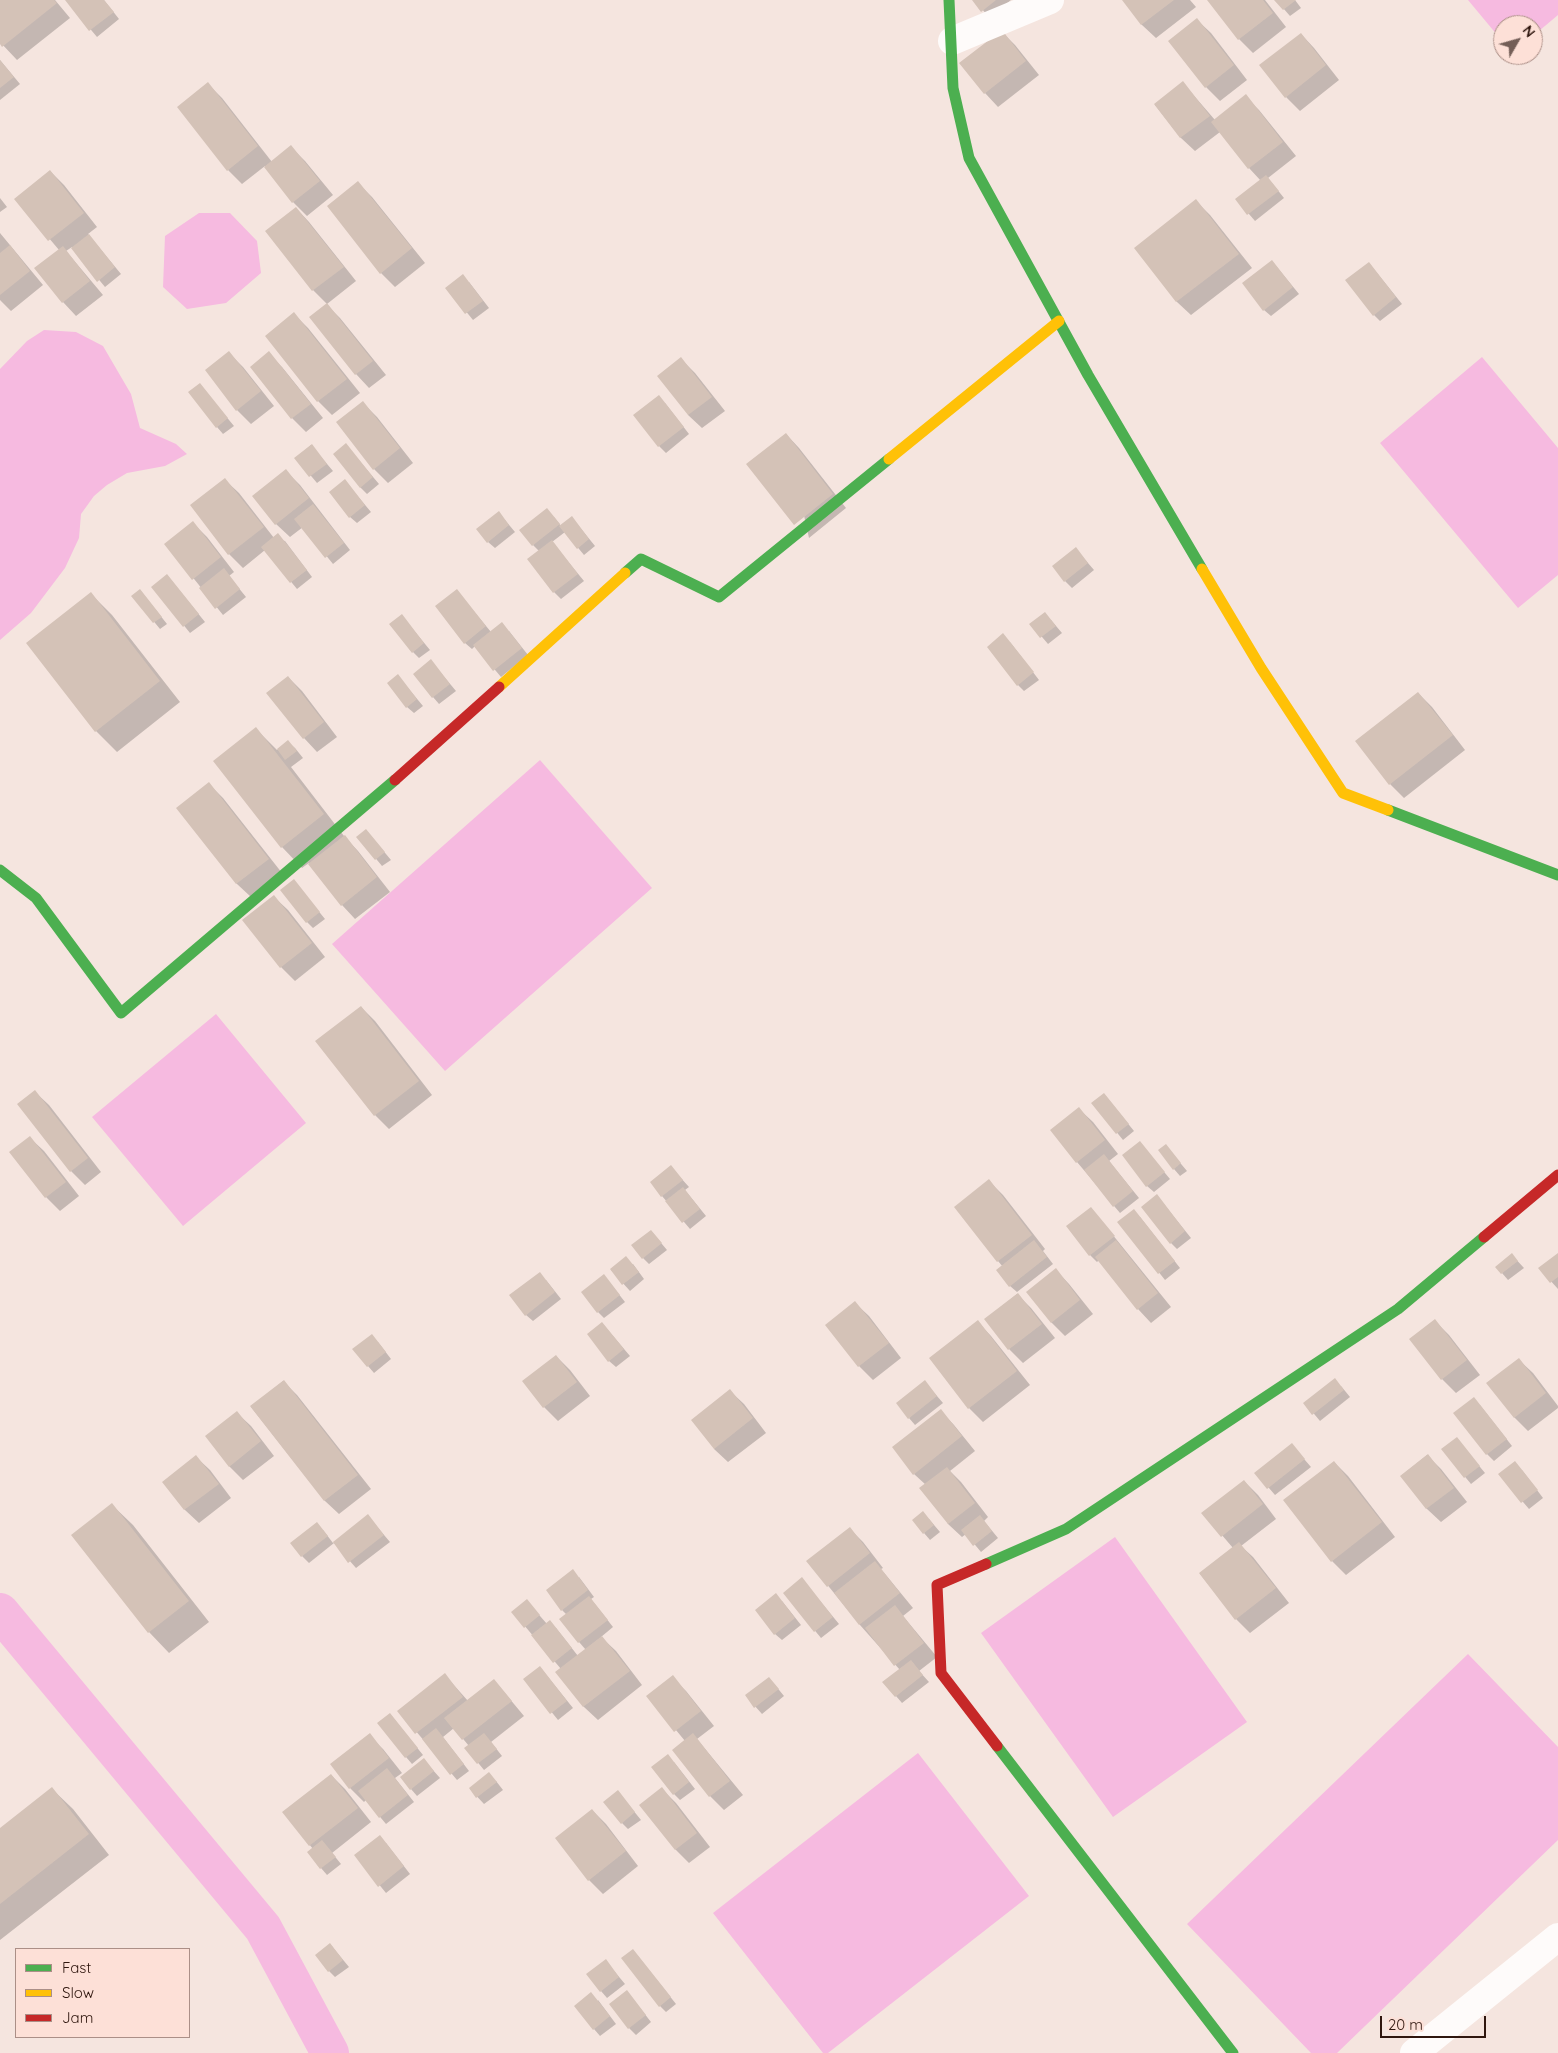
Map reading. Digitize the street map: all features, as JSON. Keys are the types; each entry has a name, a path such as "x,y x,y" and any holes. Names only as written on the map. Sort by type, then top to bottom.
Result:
{"street":[{"path":"949,0 953,88 969,158 1058,321 1261,668 1343,793 1558,875"},
{"path":"952,40 1050,0"},
{"path":"0,870 36,898 121,1013 397,779 641,559 719,596 1058,321"},
{"path":"1233,2053 941,1673 937,1585 1066,1529 1398,1309 1558,1175"},
{"path":"1414,2053 1558,1937"}],"shaded area":[{"path":"1468,0 1558,0 1558,15 1543,28 1543,15 1493,15 1493,30"},
{"path":"199,213 230,213 257,241 261,273 226,303 187,309 163,287 165,236"},
{"path":"44,330 76,332 103,346 131,394 140,428 176,444 187,454 165,466 127,473 107,485 94,496 81,514 79,538 65,568 31,613 0,640 0,369 27,341"},
{"path":"1482,357 1558,448 1558,575 1518,608 1380,443"},
{"path":"540,760 652,888 445,1071 332,944"},
{"path":"216,1014 306,1123 183,1226 92,1117"},
{"path":"1115,1537 1247,1722 1113,1817 981,1633"},
{"path":"1468,1654 1558,1747 1558,1840 1337,2053 1311,2053 1187,1924"},
{"path":"918,1753 1029,1896 828,2053 823,2053 713,1913"}],"building":[{"path":"0,0 54,0 57,3 2,47 0,44"},
{"path":"65,0 104,0 114,12 89,31"},
{"path":"972,0 996,0 981,12"},
{"path":"1122,0 1174,0 1141,25"},
{"path":"1207,0 1263,0 1273,13 1238,40"},
{"path":"1274,0 1296,0 1283,10"},
{"path":"1197,18 1234,65 1205,88 1168,41"},
{"path":"1002,30 1026,61 984,94 959,63"},
{"path":"1301,33 1326,65 1285,98 1259,65"},
{"path":"0,60 14,77 0,88"},
{"path":"1183,81 1210,116 1180,138 1154,104"},
{"path":"208,82 258,146 227,171 177,107"},
{"path":"1246,94 1283,142 1248,169 1211,122"},
{"path":"291,145 320,181 292,203 264,167"},
{"path":"50,170 84,213 48,241 14,199"},
{"path":"1266,175 1279,191 1247,215 1235,199"},
{"path":"358,181 412,248 380,274 327,206"},
{"path":"1196,199 1239,254 1176,302 1134,248"},
{"path":"296,207 344,267 312,291 265,231"},
{"path":"89,234 115,267 97,282 71,248"},
{"path":"10,245 30,271 0,295 0,253"},
{"path":"63,246 90,281 62,303 34,268"},
{"path":"1272,260 1293,287 1263,311 1242,283"},
{"path":"1369,262 1396,297 1373,316 1345,280"},
{"path":"463,274 483,301 465,314 445,288"},
{"path":"327,303 373,361 355,375 309,317"},
{"path":"294,312 347,379 317,402 265,336"},
{"path":"229,351 261,391 236,411 205,370"},
{"path":"269,351 311,404 291,419 250,367"},
{"path":"681,357 712,397 688,415 657,376"},
{"path":"200,383 228,418 216,428 188,392"},
{"path":"659,395 684,427 658,447 633,415"},
{"path":"363,401 400,448 373,470 336,422"},
{"path":"786,433 833,494 794,525 746,464"},
{"path":"346,443 373,477 360,488 333,454"},
{"path":"312,444 327,464 309,477 294,458"},
{"path":"286,469 309,498 275,525 252,496"},
{"path":"225,478 264,527 228,555 190,505"},
{"path":"345,479 365,505 349,518 329,492"},
{"path":"313,504 344,543 325,558 294,519"},
{"path":"547,508 560,524 532,546 519,530"},
{"path":"499,511 509,525 487,543 476,529"},
{"path":"572,516 589,539 577,549 559,526"},
{"path":"193,521 221,557 192,580 164,544"},
{"path":"278,533 307,570 290,583 261,547"},
{"path":"552,540 578,574 553,593 527,559"},
{"path":"1076,547 1088,563 1064,582 1052,566"},
{"path":"224,568 240,589 215,609 199,588"},
{"path":"167,574 199,614 183,627 151,587"},
{"path":"140,589 162,617 153,623 131,596"},
{"path":"457,589 486,626 464,644 435,606"},
{"path":"91,592 160,681 95,732 26,643"},
{"path":"1045,612 1056,626 1040,638 1029,624"},
{"path":"402,614 424,643 412,653 389,624"},
{"path":"502,622 522,648 493,671 473,645"},
{"path":"1003,633 1034,672 1017,686 987,647"},
{"path":"431,659 450,684 432,698 413,674"},
{"path":"398,674 417,699 406,708 387,683"},
{"path":"288,676 324,722 303,739 266,693"},
{"path":"1418,692 1453,735 1389,785 1355,741"},
{"path":"256,727 324,814 281,848 213,761"},
{"path":"288,740 297,751 285,760 277,749"},
{"path":"209,782 269,859 236,884 176,808"},
{"path":"366,829 385,852 375,860 356,837"},
{"path":"345,835 377,877 341,906 308,864"},
{"path":"294,879 320,912 306,923 280,890"},
{"path":"274,895 312,943 280,968 242,920"},
{"path":"361,1006 419,1081 374,1116 315,1041"},
{"path":"35,1090 88,1158 70,1172 17,1104"},
{"path":"1104,1093 1129,1124 1116,1134 1091,1103"},
{"path":"1079,1107 1105,1140 1076,1163 1050,1130"},
{"path":"30,1136 66,1182 45,1198 9,1152"},
{"path":"1140,1141 1165,1172 1146,1187 1122,1155"},
{"path":"1166,1144 1181,1163 1173,1170 1158,1150"},
{"path":"1104,1154 1133,1191 1113,1207 1084,1170"},
{"path":"671,1165 683,1180 661,1197 650,1182"},
{"path":"989,1179 1032,1235 997,1262 954,1207"},
{"path":"683,1187 700,1209 682,1223 665,1201"},
{"path":"1157,1194 1185,1231 1170,1244 1141,1207"},
{"path":"1091,1207 1115,1236 1089,1256 1066,1226"},
{"path":"1134,1209 1175,1261 1158,1274 1117,1222"},
{"path":"651,1230 662,1243 642,1259 631,1245"},
{"path":"1034,1240 1047,1257 1009,1287 996,1270"},
{"path":"1116,1240 1158,1293 1137,1310 1095,1257"},
{"path":"1512,1253 1518,1261 1501,1274 1495,1267"},
{"path":"1558,1253 1558,1277 1550,1283 1538,1268"},
{"path":"626,1256 639,1272 622,1285 610,1269"},
{"path":"1056,1268 1080,1300 1051,1323 1026,1292"},
{"path":"540,1272 555,1292 525,1316 509,1295"},
{"path":"604,1274 620,1295 597,1313 581,1292"},
{"path":"1018,1293 1042,1324 1008,1350 984,1319"},
{"path":"855,1301 889,1343 858,1367 825,1325"},
{"path":"1435,1319 1467,1360 1441,1380 1409,1339"},
{"path":"978,1320 1017,1371 968,1409 929,1358"},
{"path":"602,1322 624,1349 608,1362 587,1334"},
{"path":"372,1334 386,1352 367,1367 352,1349"},
{"path":"556,1355 577,1382 543,1408 522,1381"},
{"path":"1519,1358 1546,1393 1514,1418 1486,1383"},
{"path":"1335,1378 1344,1390 1312,1415 1303,1403"},
{"path":"284,1380 358,1475 324,1501 250,1406"},
{"path":"925,1380 937,1396 908,1419 896,1403"},
{"path":"730,1389 753,1418 714,1449 691,1420"},
{"path":"1474,1397 1507,1439 1486,1455 1453,1413"},
{"path":"941,1409 962,1436 913,1475 892,1447"},
{"path":"237,1411 261,1441 229,1467 205,1436"},
{"path":"1457,1437 1480,1466 1464,1478 1441,1449"},
{"path":"1292,1443 1305,1459 1267,1489 1254,1473"},
{"path":"1428,1454 1454,1488 1426,1509 1400,1476"},
{"path":"196,1455 219,1484 184,1510 162,1482"},
{"path":"1334,1461 1382,1522 1331,1562 1283,1500"},
{"path":"1515,1461 1538,1490 1521,1503 1498,1474"},
{"path":"947,1467 975,1503 948,1524 919,1488"},
{"path":"1244,1480 1263,1504 1221,1537 1201,1513"},
{"path":"112,1503 189,1601 148,1633 71,1535"},
{"path":"923,1511 934,1525 923,1534 912,1520"},
{"path":"368,1514 384,1535 348,1563 333,1542"},
{"path":"980,1515 992,1531 973,1546 961,1530"},
{"path":"317,1522 328,1536 301,1557 290,1543"},
{"path":"850,1527 870,1553 827,1587 806,1561"},
{"path":"1239,1542 1276,1588 1235,1620 1199,1573"},
{"path":"875,1561 900,1593 859,1625 834,1593"},
{"path":"573,1569 588,1590 561,1611 546,1590"},
{"path":"802,1577 833,1617 814,1632 783,1593"},
{"path":"776,1593 795,1618 774,1635 755,1610"},
{"path":"589,1596 608,1620 578,1643 559,1619"},
{"path":"527,1599 540,1615 524,1628 511,1612"},
{"path":"895,1605 924,1643 894,1666 865,1628"},
{"path":"550,1620 572,1648 553,1663 531,1635"},
{"path":"602,1636 630,1671 583,1707 555,1672"},
{"path":"911,1660 923,1675 895,1697 882,1682"},
{"path":"540,1666 567,1701 550,1714 523,1679"},
{"path":"445,1673 463,1697 415,1734 397,1711"},
{"path":"673,1675 701,1711 674,1732 646,1696"},
{"path":"769,1677 779,1689 754,1708 745,1695"},
{"path":"494,1679 512,1701 462,1740 444,1718"},
{"path":"390,1713 418,1748 405,1758 377,1723"},
{"path":"436,1728 464,1764 450,1775 422,1739"},
{"path":"370,1733 389,1758 349,1789 330,1764"},
{"path":"484,1733 497,1749 477,1764 464,1748"},
{"path":"693,1733 730,1781 709,1797 672,1750"},
{"path":"668,1754 689,1782 673,1795 651,1767"},
{"path":"424,1758 434,1771 410,1790 400,1777"},
{"path":"387,1768 408,1795 379,1818 358,1791"},
{"path":"489,1772 497,1782 476,1798 469,1788"},
{"path":"331,1774 358,1808 309,1846 282,1812"},
{"path":"52,1787 89,1834 0,1904 0,1828"},
{"path":"662,1787 697,1833 675,1850 639,1805"},
{"path":"618,1790 635,1812 621,1824 603,1802"},
{"path":"592,1809 626,1851 588,1881 555,1838"},
{"path":"380,1835 404,1866 378,1887 354,1855"},
{"path":"322,1840 336,1857 320,1869 307,1852"},
{"path":"330,1943 343,1960 328,1972 315,1955"},
{"path":"633,1949 671,1997 659,2007 621,1958"},
{"path":"606,1959 619,1977 600,1992 586,1974"},
{"path":"627,1990 646,2015 628,2029 609,2004"},
{"path":"591,1992 610,2016 593,2030 574,2006"}],"waterway":[{"path":"0,1612 263,1928 330,2053"}],"traffic: fast":[{"path":"949,0 953,88 969,158 1088,375 1202,569"},
{"path":"625,573 641,559 719,597 889,459"},
{"path":"0,870 36,898 121,1013 395,780"},
{"path":"1388,810 1558,875"},
{"path":"986,1564 1066,1529 1398,1309 1484,1237"},
{"path":"997,1746 1233,2053"}],"traffic: slow":[{"path":"889,459 1059,321"},
{"path":"1202,569 1261,668 1343,793 1388,810"},
{"path":"499,687 625,573"}],"traffic: jam":[{"path":"395,780 499,687"},
{"path":"1484,1237 1558,1175"},
{"path":"986,1564 937,1585 941,1673 997,1746"}]}
